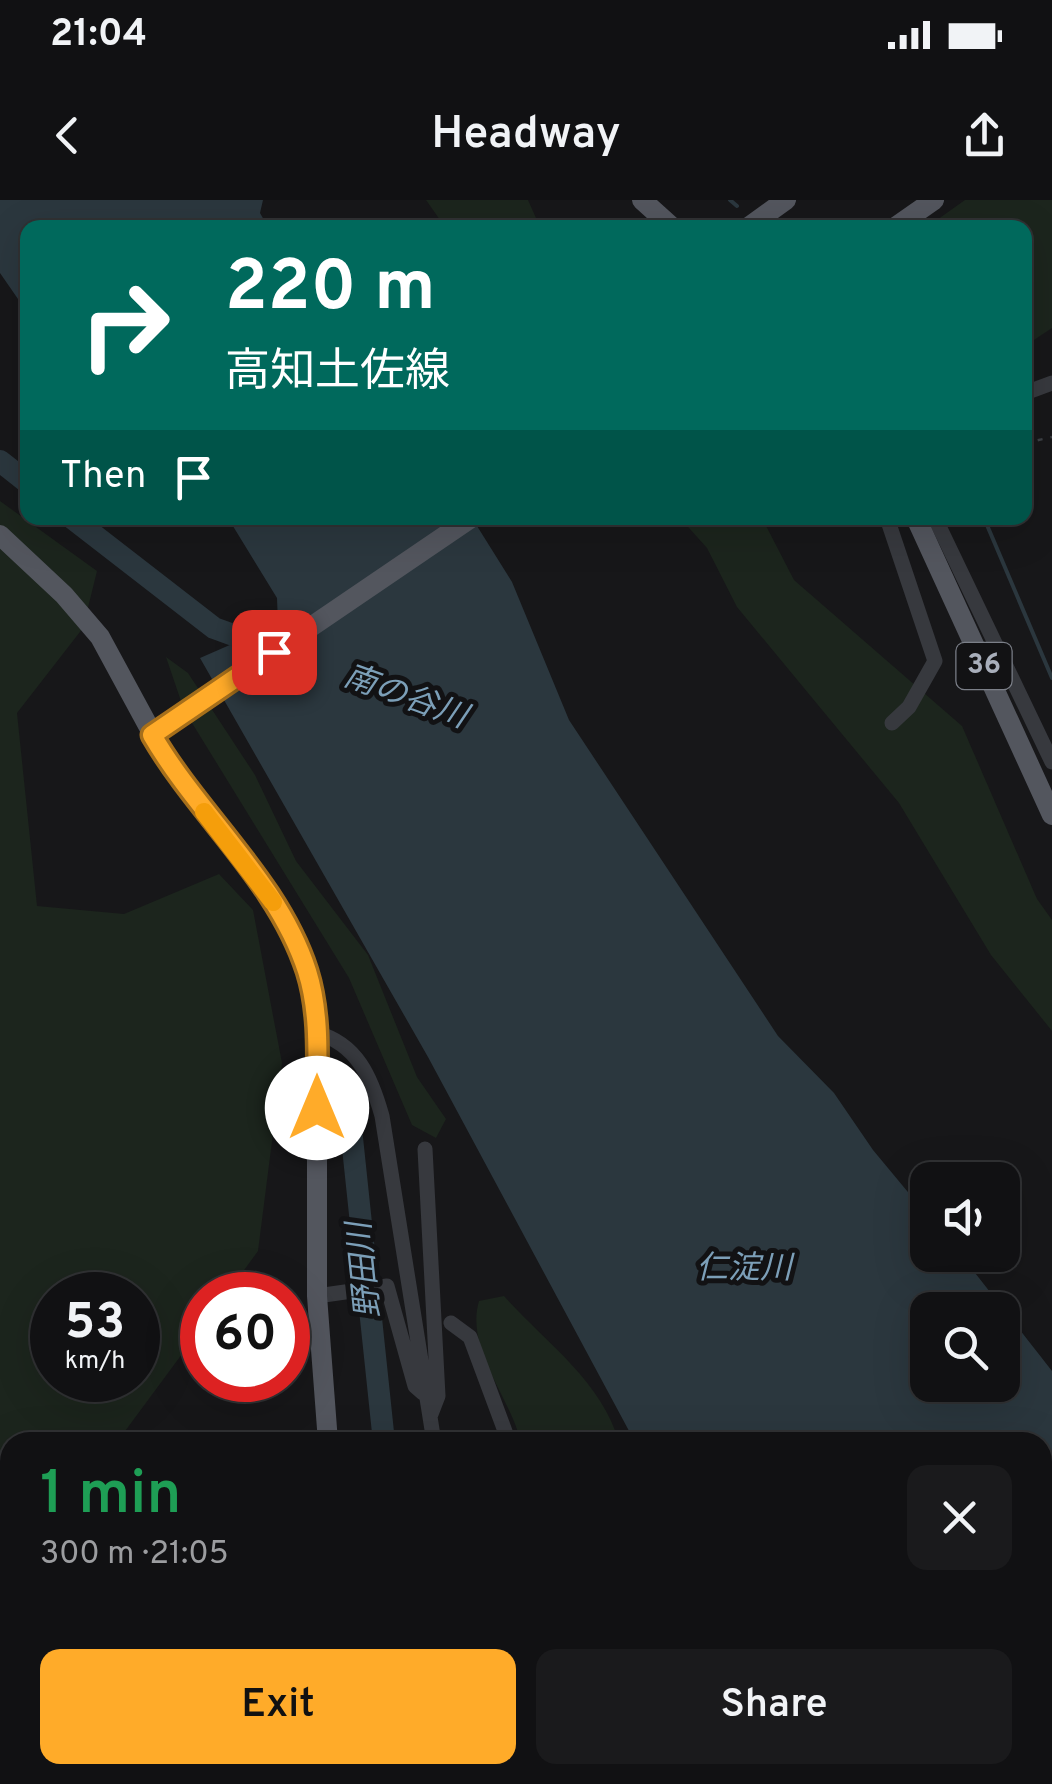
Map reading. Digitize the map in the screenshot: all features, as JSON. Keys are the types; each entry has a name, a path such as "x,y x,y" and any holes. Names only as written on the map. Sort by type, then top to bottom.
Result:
{"main road":[{"path":"642,200 664,220"},
{"path":"758,220 786,200"},
{"path":"905,220 934,200"},
{"path":"152,735 461,525"},
{"name":"36","path":"919,525 1052,816"},
{"path":"0,535 100,637 171,768 288,926 308,975 317,1033 317,1296 327,1432"}],"street":[{"path":"889,525 935,661 909,707 892,723"},
{"path":"938,525 1052,762"},
{"path":"317,1033 349,1047 376,1096 391,1150 432,1432"},
{"path":"424,1149 438,1396 429,1418"},
{"path":"317,1296 369,1287 389,1288 415,1386 426,1398"},
{"path":"451,1323 470,1337 505,1432"}],"shaded area":[{"path":"426,200 528,200 537,220 440,220"},
{"path":"965,200 1052,200 1052,328 1032,341 1032,220 937,220"},
{"path":"0,501 20,515 20,525 33,525 97,571 83,628 17,713 37,906 124,914 219,874 253,910 282,1063 258,1251 243,1272 180,1272 180,1357 160,1384 160,1272 30,1272 30,1402 147,1402 124,1432 0,1432"},
{"path":"686,525 766,525 794,580 962,726 1037,899 1052,920 1052,1031 991,955 899,803 737,607 707,548"},
{"path":"166,657 188,673 255,775 296,861 368,955 417,1077 446,1119 436,1138 412,1125 349,978 184,710"},
{"path":"504,1296 586,1381 615,1432 517,1432 478,1337 479,1301"}],"water":[{"path":"0,200 263,200 260,213 264,220 20,220 20,302 0,273"},
{"name":"仁淀川","path":"232,525 476,525 512,582 569,720 778,1036 834,1093 910,1195 910,1272 974,1272 990,1292 910,1292 910,1402 1020,1402 1020,1330 1052,1371 1052,1432 630,1432 428,1057 200,658 278,624 277,598"}],"waterway":[{"path":"730,200 737,206"},
{"name":"南の谷川","path":"0,461 20,477"},
{"name":"南の谷川","path":"81,525 214,628 269,648"},
{"path":"987,525 1052,678"},
{"name":"野田川","path":"339,1098 352,1138 383,1432"}],"slow traffic":[{"path":"204,812 273,902"}],"route":[{"path":"274,652 152,735 192,798 268,895 298,948 308,975 317,1033 317,1108"}]}
